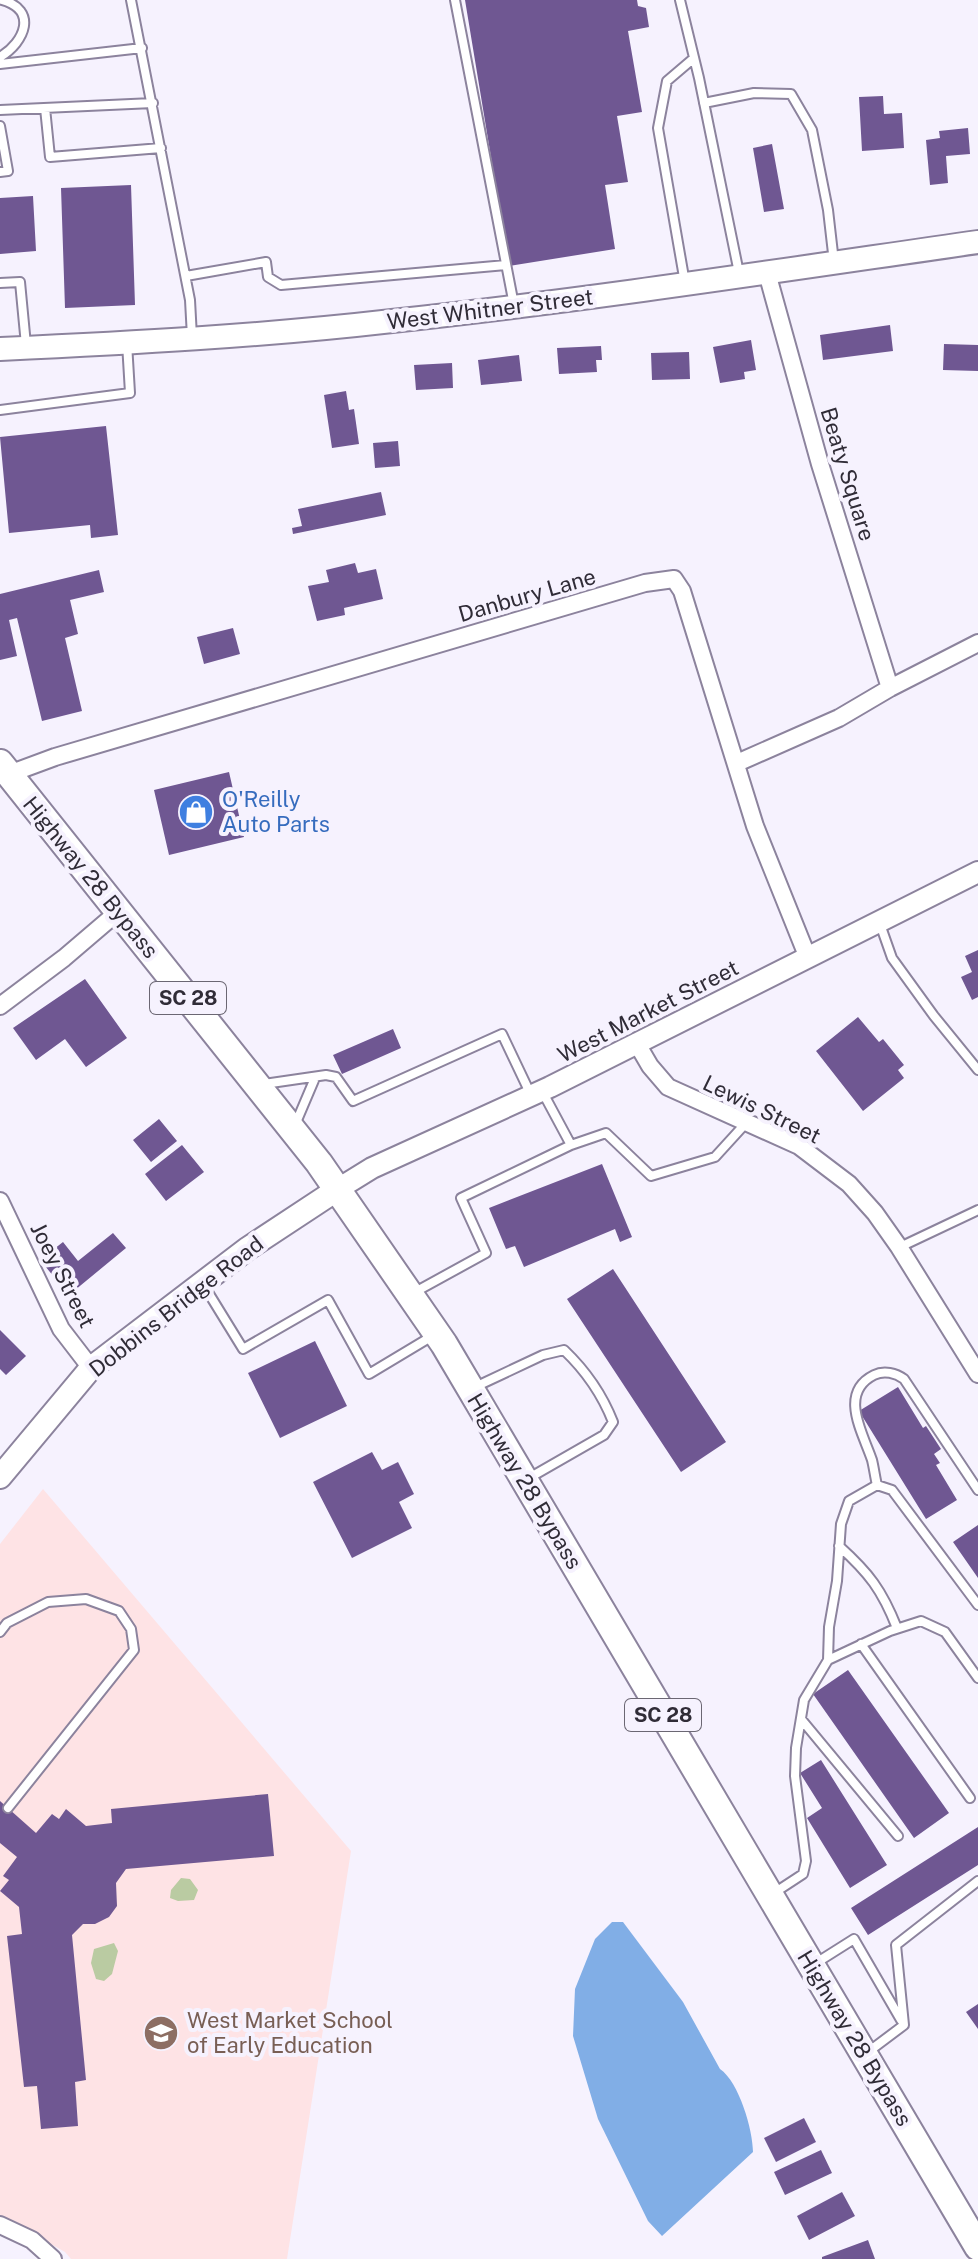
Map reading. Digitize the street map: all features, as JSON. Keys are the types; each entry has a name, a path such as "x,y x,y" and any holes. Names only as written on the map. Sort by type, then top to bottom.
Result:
{"highway":[{"name":"Highway 28 Bypass","path":"4,769 293,1130 338,1189 437,1333 978,2247"}],"main road":[{"name":"West Whitner Street","path":"0,349 390,322 978,242"},
{"name":"Dobbins Bridge Road","path":"0,1477 91,1368 281,1226 338,1189"}],"street":[{"name":"Beaty Square","path":"767,273 820,464 890,688"},
{"name":"Danbury Lane","path":"4,769 645,583 674,579 682,591 755,826 808,958"},
{"path":"737,763 839,718 978,643"},
{"name":"West Market Street","path":"338,1189 372,1168 537,1093 978,872"},
{"path":"0,1006 64,958 119,911"},
{"name":"Lewis Street","path":"636,1042 650,1066 668,1087 799,1146 849,1184 899,1247 978,1374"},
{"name":"Joey Street","path":"0,1201 61,1329 91,1368"},
{"path":"0,2225 32,2240 53,2259"}],"lane":[{"path":"0,57 20,40 24,29 22,14 14,3 2,0"},
{"path":"131,0 186,276 192,338"},
{"path":"455,0 514,306"},
{"path":"680,0 740,276"},
{"path":"0,64 142,48"},
{"path":"685,283 658,128 667,81 694,58"},
{"path":"704,103 754,93 791,94 812,130 828,210 834,263"},
{"path":"0,110 153,103"},
{"path":"45,108 50,157 161,148"},
{"path":"0,126 8,171 0,172"},
{"path":"186,276 266,262 268,277 281,285 506,265"},
{"path":"0,283 20,282 27,348"},
{"path":"0,410 130,393 127,342"},
{"path":"878,920 892,958 978,1070"},
{"path":"257,1085 326,1075 336,1077 353,1101 502,1034 571,1145"},
{"path":"293,1130 315,1078"},
{"path":"410,1294 486,1253 461,1198 571,1145 606,1133 651,1176 715,1157 746,1123"},
{"path":"899,1247 978,1210"},
{"path":"203,1283 243,1349 328,1300 369,1374 437,1333"},
{"path":"471,1389 543,1355 564,1350 580,1365 606,1404 613,1422 604,1435 525,1481"},
{"path":"877,1485 854,1401 860,1386 876,1373 896,1373 904,1379 978,1490"},
{"path":"770,1896 803,1874 806,1861 795,1776 801,1719 804,1700 828,1660 841,1524 849,1501 877,1485 892,1490 978,1605"},
{"path":"839,1546 861,1566 885,1596 897,1628"},
{"path":"0,1632 7,1623 48,1602 86,1599 119,1611 131,1629 134,1650 8,1808"},
{"path":"828,1660 897,1628 921,1621 945,1632 978,1678"},
{"path":"861,1644 970,1798"},
{"path":"801,1719 898,1836"},
{"path":"904,2025 896,1945 978,1881"},
{"path":"812,1966 854,1939 904,2025"},
{"path":"864,2055 904,2025"}],"shaded area":[{"name":"West Market School of Early Education","path":"43,1489 351,1851 287,2259 71,2259 65,2252 0,2215 0,1544"}],"green space":[{"path":"181,1878 190,1879 198,1890 194,1900 170,1898 171,1890"},
{"path":"114,1943 118,1951 112,1974 104,1981 96,1979 91,1963 94,1949"}],"water":[{"path":"612,1922 623,1922 683,2002 720,2069 739,2095 748,2119 752,2143 753,2152 662,2236 648,2221 598,2119 573,2036 575,1989 595,1939"}],"building":[{"path":"465,0 637,0 638,6 646,8 649,27 628,31 642,112 617,116 628,182 605,185 615,249 509,266"},
{"path":"883,96 884,114 902,113 904,148 862,151 859,97"},
{"path":"968,128 970,154 946,156 948,183 930,185 926,140 940,138 939,131"},
{"path":"772,144 784,209 764,212 753,148"},
{"path":"131,185 135,305 65,308 61,188"},
{"path":"33,196 36,251 0,254 0,198"},
{"path":"890,325 893,351 823,360 820,335"},
{"path":"751,340 756,370 744,372 745,379 720,383 713,347"},
{"path":"944,344 978,345 978,371 943,370"},
{"path":"601,346 602,360 596,360 597,372 559,374 557,348"},
{"path":"689,352 690,379 652,380 651,353"},
{"path":"519,355 522,381 481,385 478,360"},
{"path":"452,363 453,388 416,390 414,365"},
{"path":"346,391 349,410 354,409 359,444 332,448 324,395"},
{"path":"106,426 118,535 91,538 90,525 9,533 0,437"},
{"path":"398,441 400,466 375,468 373,443"},
{"path":"381,492 386,515 293,534 292,528 302,526 298,509"},
{"path":"355,563 358,573 376,569 383,599 344,608 345,615 317,621 308,586 329,582 326,570"},
{"path":"99,570 104,592 70,600 78,634 65,638 82,711 42,721 17,618 9,620 17,656 0,660 0,594"},
{"path":"233,628 240,654 204,664 197,637"},
{"path":"229,772 244,837 169,855 154,790"},
{"path":"978,950 978,997 972,1000 961,977 972,972 965,956"},
{"path":"85,979 127,1038 86,1067 65,1039 36,1060 13,1028"},
{"path":"858,1017 879,1042 883,1039 904,1065 898,1070 904,1078 863,1111 816,1051"},
{"path":"393,1029 401,1048 342,1074 333,1055"},
{"path":"159,1119 177,1141 151,1162 133,1140"},
{"path":"182,1145 204,1172 166,1201 145,1174"},
{"path":"602,1164 632,1237 620,1242 615,1229 524,1267 515,1246 506,1249 489,1208"},
{"path":"113,1233 126,1248 69,1295 40,1260 63,1242 78,1261"},
{"path":"613,1269 726,1442 681,1472 567,1299"},
{"path":"0,1330 26,1356 6,1375 0,1369"},
{"path":"315,1341 347,1406 280,1438 248,1373"},
{"path":"898,1387 923,1428 926,1426 941,1449 934,1454 940,1463 936,1465 957,1500 926,1519 859,1411"},
{"path":"372,1452 382,1470 398,1462 414,1494 399,1502 412,1528 352,1558 313,1482"},
{"path":"978,1525 978,1578 953,1542"},
{"path":"848,1670 949,1813 914,1838 813,1694"},
{"path":"821,1760 887,1865 850,1888 807,1818 822,1808 800,1773"},
{"path":"268,1794 274,1856 126,1869 116,1883 117,1906 109,1917 95,1924 83,1924 72,1935 86,2080 75,2082 78,2126 41,2129 37,2086 24,2087 7,1936 22,1934 19,1907 0,1891 9,1880 3,1876 17,1857 0,1843 0,1801 36,1833 52,1814 59,1819 66,1809 86,1826 112,1823 111,1809"},
{"path":"978,1827 978,1865 868,1935 851,1908"},
{"path":"978,2004 978,2029 966,2012"},
{"path":"804,2118 816,2142 776,2162 764,2138"},
{"path":"821,2150 832,2173 785,2195 774,2172"},
{"path":"842,2192 855,2216 809,2240 797,2216"},
{"path":"868,2240 875,2259 822,2259 822,2257"}],"place":[{"name":"O'Reilly Auto Parts","path":"196,812"},
{"name":"West Market School of Early Education","path":"161,2033"}]}
